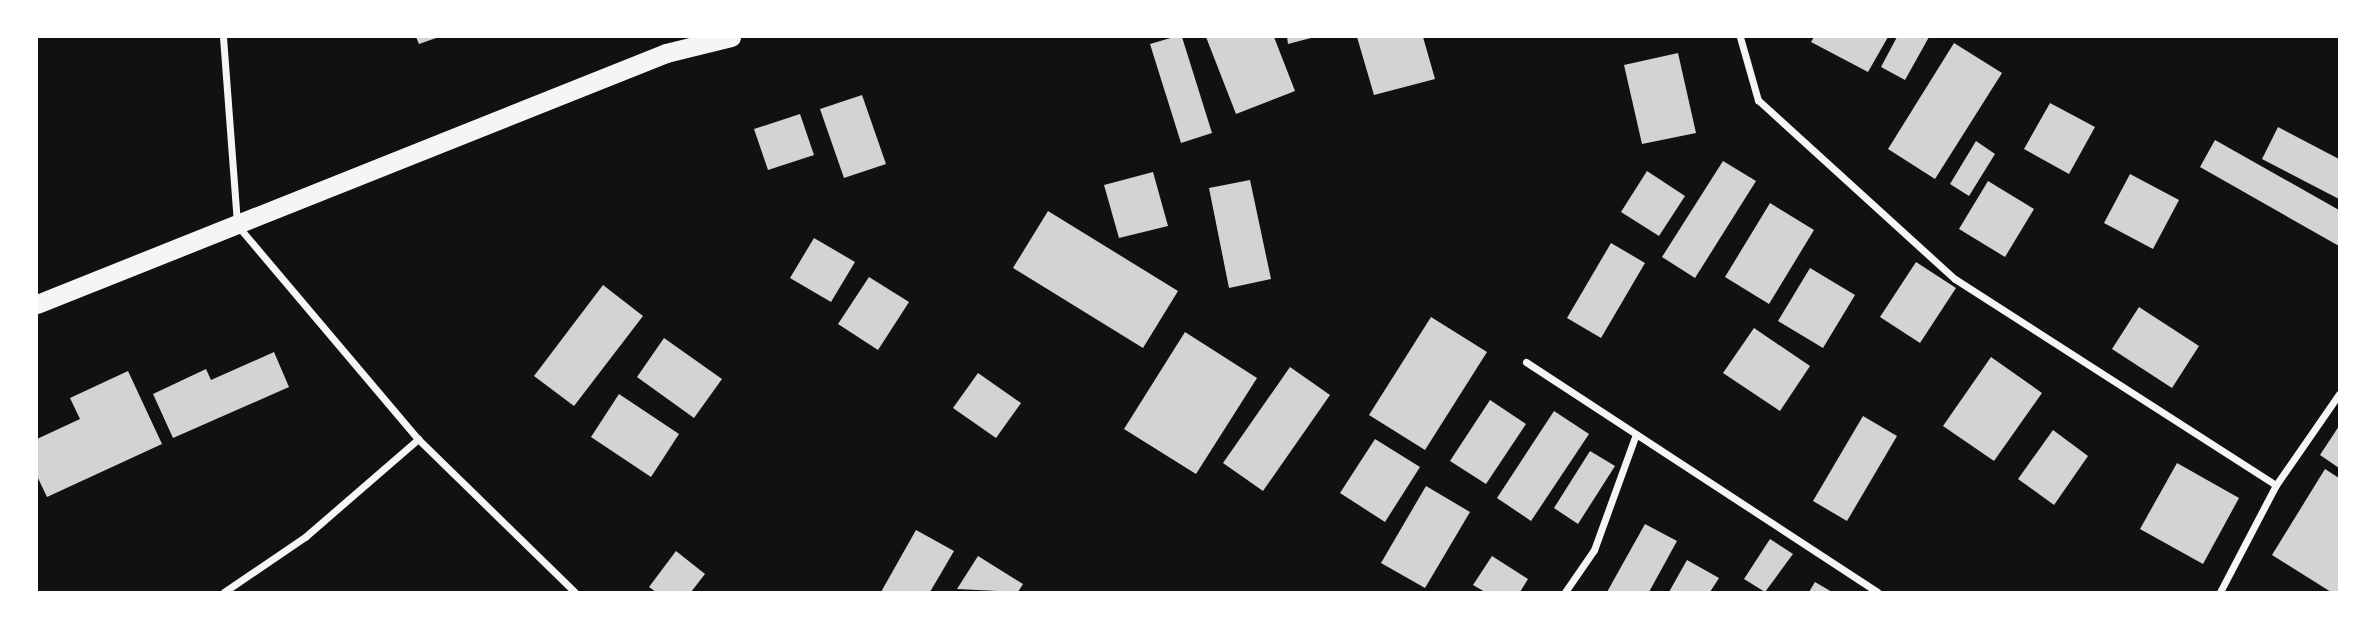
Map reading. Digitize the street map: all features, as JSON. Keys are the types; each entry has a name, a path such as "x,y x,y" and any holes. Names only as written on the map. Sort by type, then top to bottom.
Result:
{"highway":[{"path":"37,304 666,53 730,37"}],"street":[{"path":"223,37 237,225 418,439 575,592"},
{"path":"1740,37 1758,100 1955,279 2276,485"},
{"path":"1526,362 1878,592"},
{"path":"2220,592 2276,485 2339,394"},
{"path":"1565,592 1594,550 1636,435"},
{"path":"224,592 305,537 418,439"}],"building":[{"path":"416,37 439,37 419,44"},
{"path":"1182,37 1212,133 1181,143 1150,44"},
{"path":"1206,37 1274,37 1295,91 1236,114"},
{"path":"1287,37 1311,37 1311,38 1288,44"},
{"path":"1357,37 1423,37 1435,79 1374,95"},
{"path":"1814,37 1888,37 1868,72 1811,42"},
{"path":"1897,37 1929,37 1905,80 1881,67"},
{"path":"1954,43 2002,73 1935,179 1888,149"},
{"path":"1678,53 1696,133 1642,144 1624,65"},
{"path":"862,95 886,164 844,178 820,109"},
{"path":"2050,103 2095,127 2069,174 2024,149"},
{"path":"800,114 814,155 768,170 754,129"},
{"path":"2278,127 2339,159 2339,199 2262,159"},
{"path":"2215,140 2339,210 2339,246 2200,167"},
{"path":"1976,141 1995,154 1969,196 1950,184"},
{"path":"1723,161 1756,181 1695,278 1662,257"},
{"path":"1647,171 1685,196 1659,236 1621,212"},
{"path":"1153,172 1168,226 1119,238 1104,185"},
{"path":"2130,174 2179,200 2153,249 2104,223"},
{"path":"1250,180 1271,279 1229,288 1209,188"},
{"path":"1988,181 2034,209 2005,257 1959,229"},
{"path":"1770,203 1814,230 1769,304 1725,277"},
{"path":"1048,211 1178,291 1143,348 1013,268"},
{"path":"814,238 855,262 831,302 790,278"},
{"path":"1611,243 1645,263 1601,338 1567,318"},
{"path":"1916,262 1956,288 1920,343 1880,317"},
{"path":"1810,268 1855,295 1823,348 1778,321"},
{"path":"869,277 909,302 878,350 838,324"},
{"path":"603,285 643,316 574,406 534,376"},
{"path":"2139,307 2199,346 2172,388 2112,349"},
{"path":"1431,317 1487,352 1425,450 1369,415"},
{"path":"1754,328 1810,366 1780,411 1723,373"},
{"path":"1185,332 1257,378 1196,474 1124,429"},
{"path":"664,338 722,379 694,418 637,377"},
{"path":"274,352 289,387 173,438 153,394 206,369 211,380"},
{"path":"1991,357 2042,393 1994,461 1943,426"},
{"path":"1290,367 1330,395 1263,491 1223,463"},
{"path":"128,371 162,444 47,497 37,476 37,439 80,419 70,398"},
{"path":"978,373 1021,403 996,438 953,408"},
{"path":"619,394 679,434 651,477 591,437"},
{"path":"1490,400 1526,424 1486,484 1450,461"},
{"path":"1554,411 1589,434 1531,521 1497,498"},
{"path":"1863,416 1897,436 1847,521 1813,501"},
{"path":"2339,426 2339,468 2320,455"},
{"path":"2053,430 2088,456 2054,505 2018,479"},
{"path":"1375,439 1420,467 1385,522 1340,493"},
{"path":"1590,451 1615,466 1578,524 1554,508"},
{"path":"2177,463 2239,498 2203,564 2140,529"},
{"path":"2325,469 2339,478 2339,592 2331,592 2272,555"},
{"path":"1426,486 1470,512 1425,588 1381,563"},
{"path":"1645,524 1677,541 1649,592 1607,592"},
{"path":"916,530 954,551 930,592 881,592"},
{"path":"1770,539 1793,554 1765,592 1744,579"},
{"path":"676,551 705,574 691,592 656,592 649,587"},
{"path":"978,556 1023,584 1018,592 957,589"},
{"path":"1492,556 1528,579 1520,592 1485,592 1473,585"},
{"path":"1687,560 1719,578 1710,592 1669,592"},
{"path":"1815,582 1832,592 1809,592"}]}
